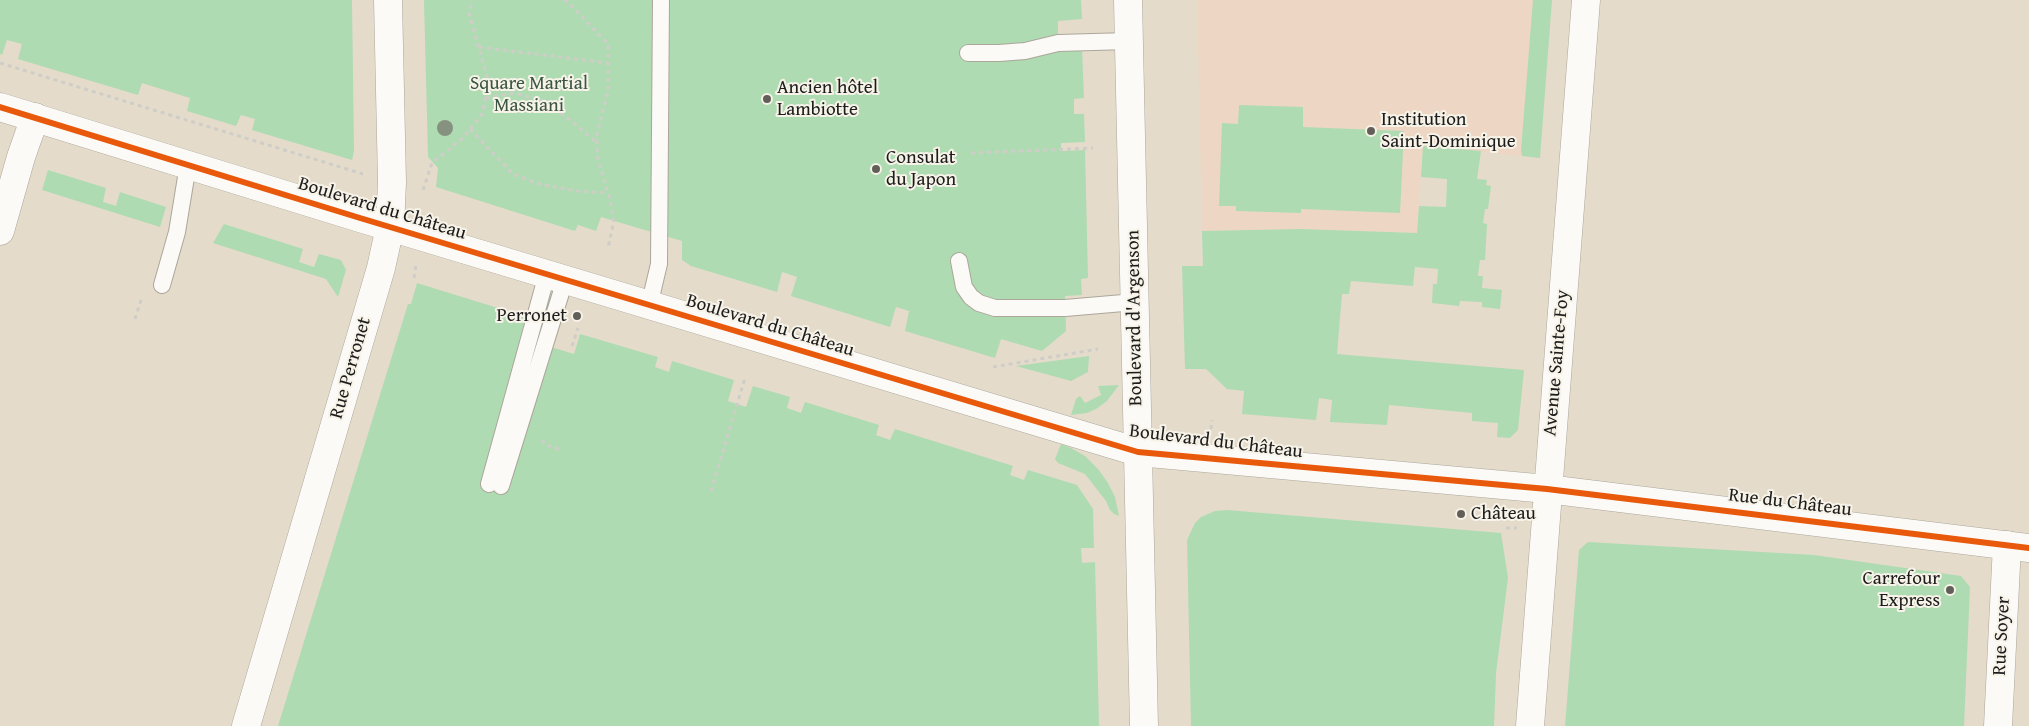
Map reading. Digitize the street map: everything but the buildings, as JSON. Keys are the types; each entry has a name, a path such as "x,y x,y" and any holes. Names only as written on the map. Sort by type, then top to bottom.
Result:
{"street":[{"name":"Rue Perronet","path":"246,726 381,268 390,227 392,182 388,0"},
{"name":"Boulevard d'Argenson","path":"1128,0 1144,726"},
{"name":"Avenue Sainte-Foy","path":"1530,726 1586,0"},
{"name":"Boulevard du Château","path":"0,106 649,306 1138,452 1547,489"},
{"path":"0,231 21,157 35,117"},
{"name":"Rue du Château","path":"1547,489 2018,547"},
{"name":"Rue Soyer","path":"1998,726 2018,547"}],"lane":[{"path":"649,306 659,264 661,0"},
{"path":"968,53 999,53 1025,51 1058,44 1129,41"},
{"path":"162,285 177,232 188,165"},
{"path":"959,261 964,287 971,298 979,303 995,308 1065,308 1135,302"},
{"path":"495,485 556,277"}],"path":[{"path":"422,193 432,163 464,137 482,114 488,84 468,13 472,0"},
{"path":"564,0 608,44 608,91 597,133 597,155 614,221 608,248"},
{"path":"479,47 608,63"},
{"path":"0,63 364,174 364,164"},
{"path":"486,98 514,92 544,102 574,123 597,143"},
{"path":"470,129 513,174 539,184 576,191 608,193"},
{"path":"971,153 1093,148"},
{"path":"414,278 417,259"},
{"path":"570,353 578,328"},
{"path":"993,367 1098,349"},
{"path":"712,491 744,378"},
{"path":"541,438 546,445 562,450"}],"shaded area":[{"name":"Institution Saint-Dominique","path":"1197,0 1552,0 1540,158 1423,146 1417,233 1300,229 1202,231"}],"green space":[{"path":"0,0 352,0 354,151 352,160 252,130 255,119 241,115 236,126 187,111 190,98 142,83 138,95 18,59 22,44 7,40 2,55 0,54"},
{"name":"Square Martial Massiani","path":"424,0 1081,0 1082,19 1058,21 1058,48 1082,48 1084,98 1074,99 1074,114 1084,114 1085,142 1061,143 1061,151 1085,150 1088,278 1081,279 1082,295 1065,296 1066,331 1042,351 1001,339 995,358 905,331 909,311 896,307 890,327 791,296 797,277 782,272 777,292 691,266 682,260 682,241 601,217 596,231 578,225 575,231 436,187 438,168 428,157"},
{"path":"1533,0 1552,0 1540,158 1522,156 1521,150"},
{"path":"1239,105 1303,107 1303,127 1404,131 1400,213 1301,209 1301,213 1236,211 1236,206 1219,206 1222,123 1238,124"},
{"path":"1423,146 1481,151 1477,179 1487,180 1486,185 1491,186 1488,209 1485,209 1483,223 1487,224 1485,260 1480,260 1478,276 1483,276 1482,288 1502,290 1500,309 1482,307 1482,302 1460,301 1459,306 1432,303 1433,284 1437,284 1438,269 1415,267 1413,286 1351,281 1349,294 1342,294 1337,354 1524,370 1518,430 1510,438 1497,437 1498,423 1472,421 1472,413 1389,405 1387,425 1330,422 1332,400 1319,398 1316,420 1242,414 1244,391 1227,389 1206,369 1185,369 1182,266 1203,266 1202,231 1300,229 1417,233 1419,206 1446,207 1447,179 1421,177"},
{"path":"48,170 106,188 103,202 116,206 120,192 166,207 160,227 42,190"},
{"path":"224,224 303,249 299,262 314,267 319,254 341,260 346,270 338,297 326,279 213,243"},
{"path":"417,283 527,317 521,337 528,340 574,354 580,334 658,357 655,367 669,372 672,361 734,380 728,401 746,407 753,386 790,397 787,408 801,413 805,402 879,425 876,435 890,440 895,429 1013,466 1010,475 1024,480 1028,470 1077,485 1093,509 1094,548 1081,548 1082,563 1095,562 1099,726 278,726 408,304 411,304"},
{"path":"1089,356 1088,372 1071,381 1016,366"},
{"path":"1119,385 1107,401 1096,409 1087,413 1071,415 1076,399 1080,396 1085,403 1101,395 1098,386"},
{"path":"1061,444 1085,456 1098,469 1115,497 1119,516 1110,510 1106,501 1085,474 1058,463 1055,459"},
{"path":"1227,510 1501,533 1508,578 1496,673 1494,726 1191,726 1187,540 1195,523 1201,517 1215,511"},
{"path":"1588,542 1814,555 1961,576 1970,587 1964,726 1565,726 1579,550"}],"cycle path":[{"path":"0,107 360,218 1138,452 1547,489 2029,548"}],"place":[{"name":"Ancien hôtel Lambiotte","path":"767,99"},
{"name":"Institution Saint-Dominique","path":"1371,131"},
{"name":"Consulat du Japon","path":"876,169"},
{"name":"Perronet","path":"577,316"},
{"name":"Château","path":"1461,514"},
{"name":"Carrefour Express","path":"1950,590"}]}
